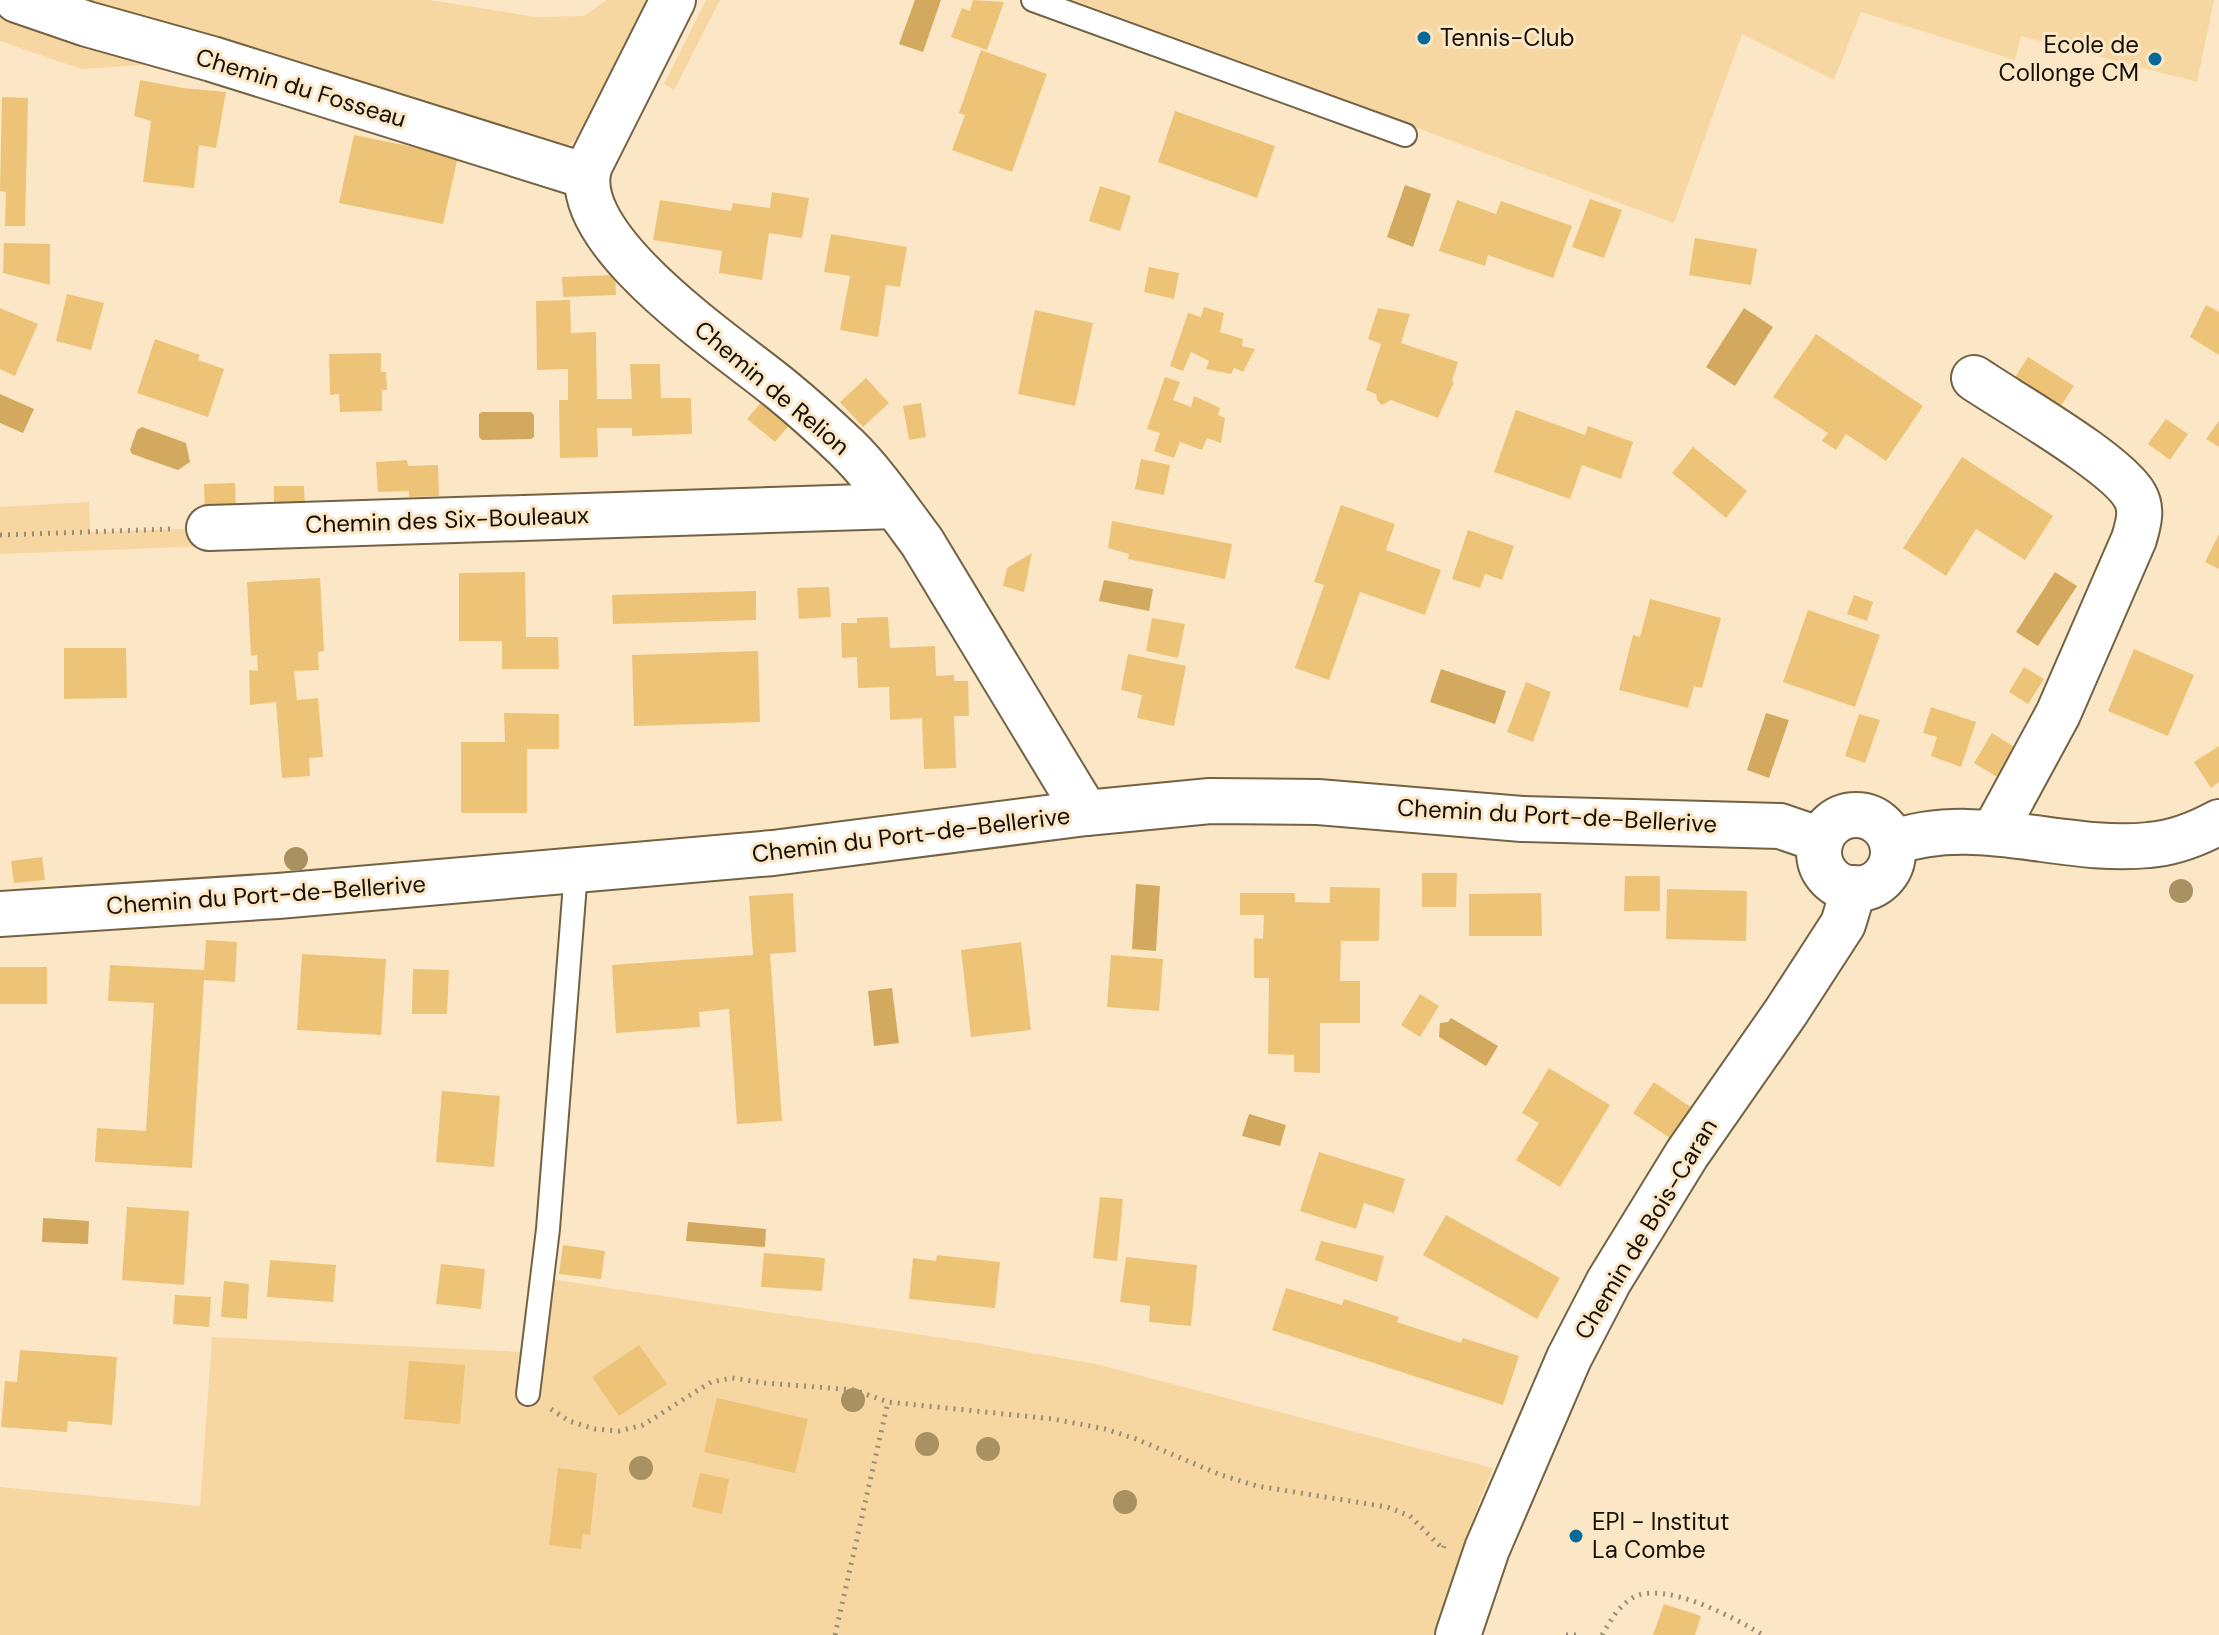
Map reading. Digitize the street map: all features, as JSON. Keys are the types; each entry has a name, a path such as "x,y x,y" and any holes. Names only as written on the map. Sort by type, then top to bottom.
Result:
{"street":[{"name":"Chemin du Fosseau","path":"17,0 586,176"},
{"path":"586,176 673,0"},
{"name":"Chemin de Relion","path":"586,176 585,186 595,213 625,256 655,289 782,390 848,449 895,506 922,542 1086,813"},
{"path":"1974,378 2112,472 2135,496 2140,513 2134,539 2058,714 1994,832"},
{"name":"Chemin des Six-Bouleaux","path":"209,528 895,506"},
{"name":"Chemin du Port-de-Bellerive","path":"0,914 278,896 773,853 1086,813 1210,801 1318,802 1522,819 1780,826 1821,840"},
{"path":"1859,815 1880,824 1892,843 1891,866 1874,885 1854,888 1837,884 1821,864 1821,840 1827,829 1837,821 1859,815"},
{"path":"1892,843 1934,835 1994,832 2111,846 2150,845 2188,836 2219,822"},
{"name":"Chemin de Bois-Caran","path":"1458,1635 1487,1549 1569,1358 1609,1281 1687,1154 1843,924 1854,888"}],"lane":[{"path":"1033,0 1405,135"},
{"path":"528,1394 548,1229 576,871"}],"path":[{"path":"0,535 209,528"},
{"path":"528,1394 569,1421 595,1429 619,1431 643,1425 711,1382 732,1378 854,1390 888,1402 1053,1419 1105,1429 1257,1486 1387,1507 1410,1516 1443,1549 1448,1536"},
{"path":"835,1635 888,1402"},
{"path":"1602,1635 1615,1612 1637,1596 1651,1594 1669,1595 1704,1605 1763,1635"},
{"path":"1566,1635 1578,1635"}],"shaded area":[{"path":"82,0 429,0 536,17 584,16 607,0 652,0 580,136 564,148"},
{"path":"706,0 720,0 674,90 664,84"},
{"path":"915,0 941,0 923,52 899,44"},
{"path":"1072,0 2214,0 2197,82 2021,36 2015,60 1861,12 1834,80 1742,34 1674,223"},
{"path":"0,1 155,64 81,69 0,41"},
{"path":"1405,185 1431,194 1413,247 1387,237"},
{"path":"1744,308 1773,327 1735,386 1706,367"},
{"path":"0,394 34,409 23,433 0,423"},
{"path":"531,412 534,415 534,437 482,440 479,437 479,414"},
{"path":"142,427 186,443 190,462 178,470 132,454 130,450 137,430"},
{"path":"89,502 90,532 209,528 370,540 0,554 0,507"},
{"path":"2055,572 2077,586 2038,646 2016,632"},
{"path":"1104,580 1153,589 1149,611 1099,601"},
{"path":"1441,669 1506,691 1495,724 1430,702"},
{"path":"1766,713 1789,720 1769,778 1747,770"},
{"path":"1136,884 1160,886 1156,951 1132,949"},
{"path":"892,988 899,1043 874,1046 868,991"},
{"path":"1451,1018 1498,1046 1486,1066 1439,1037 1440,1023 1448,1022"},
{"path":"1249,1114 1286,1125 1280,1146 1242,1136"},
{"path":"43,1218 89,1221 88,1244 42,1242"},
{"path":"688,1222 766,1229 765,1247 686,1241"},
{"path":"549,1279 1096,1364 1493,1468 1478,1505 1438,1635 0,1635 0,1487 200,1506 212,1337 525,1352"}],"building":[{"path":"973,0 1004,2 987,50 951,37 962,8 970,11"},
{"path":"981,50 1047,74 1012,172 952,150 965,115 959,113"},
{"path":"140,80 226,92 216,148 199,145 194,188 143,182 151,121 134,116"},
{"path":"2,97 28,98 25,226 5,226 6,192 0,191"},
{"path":"1175,111 1275,146 1257,198 1158,162"},
{"path":"354,135 458,156 443,224 339,203"},
{"path":"1100,186 1131,196 1120,231 1089,221"},
{"path":"772,192 809,198 802,238 769,233 762,280 719,273 722,251 653,240 660,200 731,211 733,203 770,208"},
{"path":"1590,199 1622,210 1604,258 1572,247"},
{"path":"1457,200 1496,214 1501,201 1572,226 1553,278 1488,255 1485,266 1439,251"},
{"path":"831,234 907,247 900,287 886,285 878,337 840,330 850,276 824,272"},
{"path":"1695,238 1757,249 1751,285 1689,275"},
{"path":"4,243 50,244 50,285 3,273"},
{"path":"1149,267 1179,273 1174,299 1144,292"},
{"path":"615,275 616,295 563,297 562,277"},
{"path":"67,294 104,303 91,350 56,341"},
{"path":"570,300 571,333 596,332 597,399 632,399 630,364 660,364 661,398 691,398 692,434 632,436 632,428 597,428 598,457 560,458 559,400 568,400 568,369 537,370 536,301"},
{"path":"2206,305 2219,312 2219,355 2190,337"},
{"path":"1204,307 1224,313 1220,332 1243,339 1242,346 1255,349 1243,372 1234,368 1231,374 1206,369 1209,361 1191,352 1183,371 1170,366 1188,313 1201,317"},
{"path":"0,308 38,324 15,376 0,369"},
{"path":"1378,308 1410,314 1401,343 1458,362 1454,382 1438,418 1391,400 1382,405 1376,394 1366,390 1381,344 1368,339"},
{"path":"1035,310 1093,323 1075,406 1018,394"},
{"path":"1816,334 1923,406 1886,461 1846,434 1836,450 1822,441 1828,433 1773,397"},
{"path":"155,339 200,355 198,360 224,369 208,417 137,393"},
{"path":"381,353 381,372 386,372 387,390 382,390 382,411 340,412 339,394 330,395 329,354"},
{"path":"2028,357 2074,386 2057,412 2012,382"},
{"path":"1165,377 1180,382 1173,400 1191,407 1194,396 1220,408 1218,415 1225,418 1221,443 1207,438 1202,450 1180,442 1174,458 1154,451 1160,433 1147,429"},
{"path":"866,378 889,403 863,427 840,402"},
{"path":"764,399 791,423 775,442 747,419"},
{"path":"921,403 926,437 909,440 903,406"},
{"path":"1516,410 1585,435 1588,426 1633,442 1621,479 1582,465 1570,499 1494,472"},
{"path":"2166,419 2188,434 2170,460 2148,444"},
{"path":"2219,421 2219,447 2206,439"},
{"path":"1693,447 1747,491 1726,518 1672,473"},
{"path":"1962,457 2053,516 2025,560 1976,529 1946,576 1903,548"},
{"path":"1141,459 1170,465 1164,495 1135,489"},
{"path":"407,460 408,466 438,465 439,496 409,497 409,491 378,492 376,462"},
{"path":"235,483 236,515 205,516 204,484"},
{"path":"274,486 304,486 305,512 274,512"},
{"path":"1341,505 1395,524 1386,550 1441,570 1425,615 1360,592 1329,680 1295,668 1324,585 1314,582"},
{"path":"1112,521 1232,544 1225,579 1128,559 1129,554 1108,548"},
{"path":"1468,530 1514,546 1502,580 1485,574 1480,588 1452,579"},
{"path":"2219,534 2219,569 2205,562"},
{"path":"1032,553 1024,592 1003,586 1007,568"},
{"path":"525,572 526,637 558,637 559,669 502,669 502,641 459,641 459,573"},
{"path":"320,578 324,651 318,652 319,670 294,671 297,700 318,698 323,757 309,758 310,776 282,778 276,702 250,705 249,670 258,671 257,655 251,656 247,582"},
{"path":"829,587 831,617 799,619 797,588"},
{"path":"756,591 756,620 613,624 612,595"},
{"path":"1854,595 1873,602 1867,621 1847,614"},
{"path":"1650,599 1721,618 1702,688 1694,686 1688,708 1619,690 1633,635 1640,637"},
{"path":"1808,610 1880,635 1855,707 1783,682"},
{"path":"888,617 890,648 935,646 936,676 954,675 954,681 968,681 969,716 954,716 956,768 924,769 922,718 890,720 889,687 858,688 857,657 842,658 841,623 857,623 857,618"},
{"path":"1152,618 1185,624 1178,658 1146,651"},
{"path":"64,648 126,648 127,698 64,699"},
{"path":"2134,649 2194,675 2168,736 2108,711"},
{"path":"758,651 760,722 634,726 632,655"},
{"path":"1128,654 1186,666 1174,726 1137,718 1142,695 1121,690"},
{"path":"2024,667 2044,679 2028,704 2009,692"},
{"path":"1526,682 1551,692 1533,742 1507,732"},
{"path":"1931,707 1976,722 1961,767 1931,756 1937,737 1923,733"},
{"path":"504,713 559,714 559,749 527,749 527,813 461,813 461,742 505,742"},
{"path":"1859,714 1880,720 1865,763 1845,756"},
{"path":"1992,733 2019,750 2001,779 1974,763"},
{"path":"2219,746 2219,782 2211,788 2194,762"},
{"path":"42,857 45,880 14,883 11,861"},
{"path":"1422,873 1457,873 1456,907 1422,907"},
{"path":"1625,876 1660,876 1660,911 1624,911"},
{"path":"1330,887 1380,888 1379,941 1341,941 1340,981 1360,981 1360,1023 1320,1023 1320,1073 1294,1072 1294,1055 1268,1054 1269,978 1254,978 1254,938 1263,939 1264,915 1240,915 1240,893 1295,893 1295,902 1330,903"},
{"path":"1667,889 1747,891 1746,941 1666,939"},
{"path":"793,893 796,952 770,954 782,1121 737,1124 729,1009 699,1012 700,1027 616,1033 612,965 753,955 749,896"},
{"path":"1541,893 1542,936 1469,936 1469,894"},
{"path":"206,940 237,942 235,982 204,980 192,1168 95,1162 97,1128 146,1131 154,1003 108,1001 110,965 204,970"},
{"path":"1021,942 1031,1030 971,1037 961,950"},
{"path":"302,954 386,959 381,1035 297,1030"},
{"path":"1111,955 1163,959 1159,1011 1107,1007"},
{"path":"0,967 47,967 47,1004 0,1004"},
{"path":"413,969 449,970 447,1014 412,1014"},
{"path":"1420,994 1439,1006 1420,1037 1401,1025"},
{"path":"1549,1068 1610,1105 1560,1187 1516,1160 1539,1123 1522,1113"},
{"path":"1654,1082 1695,1110 1674,1141 1633,1113"},
{"path":"442,1091 500,1096 494,1167 436,1162"},
{"path":"1319,1152 1405,1179 1394,1213 1364,1203 1356,1229 1300,1211"},
{"path":"1100,1197 1123,1199 1117,1261 1093,1258"},
{"path":"127,1207 189,1211 184,1285 122,1280"},
{"path":"1446,1215 1560,1278 1537,1319 1423,1255"},
{"path":"1321,1241 1384,1256 1377,1282 1315,1260"},
{"path":"563,1245 605,1251 601,1279 559,1274"},
{"path":"764,1253 825,1258 822,1291 761,1287"},
{"path":"937,1255 1000,1262 995,1308 909,1299 913,1258 936,1261"},
{"path":"1126,1257 1197,1265 1191,1326 1149,1322 1150,1306 1120,1302"},
{"path":"270,1260 336,1265 333,1302 267,1297"},
{"path":"441,1264 485,1269 481,1309 436,1304"},
{"path":"224,1281 249,1284 247,1319 221,1317"},
{"path":"1286,1288 1342,1305 1344,1299 1399,1317 1397,1322 1461,1343 1463,1338 1519,1356 1503,1405 1272,1330"},
{"path":"175,1295 211,1297 209,1327 173,1324"},
{"path":"639,1345 667,1384 619,1416 592,1377"},
{"path":"20,1350 117,1357 112,1425 68,1421 67,1432 1,1427 5,1381 17,1382"},
{"path":"409,1361 465,1365 460,1424 404,1419"},
{"path":"717,1398 808,1419 795,1473 704,1452"},
{"path":"558,1468 597,1473 590,1535 583,1534 581,1549 549,1545"},
{"path":"700,1473 729,1479 722,1514 692,1507"},
{"path":"1664,1604 1701,1616 1695,1635 1653,1635"}],"place":[{"name":"Tennis-Club","path":"1424,38"},
{"name":"Ecole de Collonge CM","path":"2155,59"},
{"name":"EPI - Institut La Combe","path":"1576,1536"}]}
